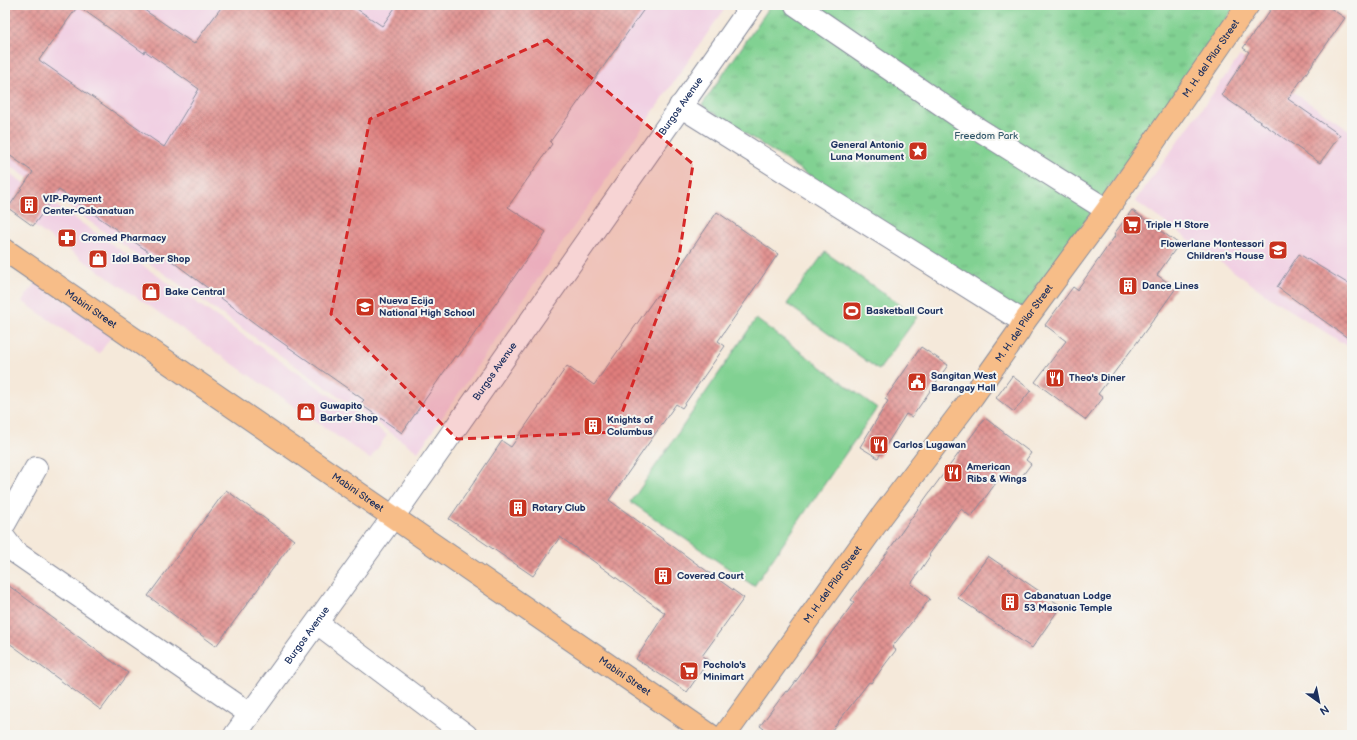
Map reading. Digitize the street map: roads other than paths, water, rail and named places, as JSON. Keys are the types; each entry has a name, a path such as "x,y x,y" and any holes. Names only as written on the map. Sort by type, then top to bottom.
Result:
{"main road":[{"name":"M. H. del Pilar Street","path":"724,735 882,516 973,396 1024,322 1107,210 1248,5"},
{"name":"Mabini Street","path":"5,250 710,735"}],"street":[{"name":"Burgos Avenue","path":"236,735 393,517 752,5"},
{"path":"796,5 967,122 1107,210"},
{"path":"680,106 1024,322"},
{"path":"5,524 36,468"},
{"path":"5,539 15,552 250,714"},
{"path":"316,623 466,735"}],"place":[{"name":"General Antonio Luna Monument","path":"918,151"},
{"name":"VIP-Payment Center-Cabanatuan","path":"29,205"},
{"name":"Triple H Store","path":"1132,225"},
{"name":"Cromed Pharmacy","path":"67,238"},
{"name":"Flowerlane Montessori Children's House","path":"1278,250"},
{"name":"Idol Barber Shop","path":"98,259"},
{"name":"Dance Lines","path":"1128,286"},
{"name":"Bake Central","path":"151,292"},
{"name":"Nueva Ecija National High School","path":"365,307"},
{"name":"Basketball Court","path":"852,311"},
{"name":"Theo's Diner","path":"1055,378"},
{"name":"Sangitan West Barangay Hall","path":"917,382"},
{"name":"Guwapito Barber Shop","path":"306,412"},
{"name":"Knights of Columbus","path":"593,426"},
{"name":"Carlos Lugawan","path":"879,445"},
{"name":"American Ribs & Wings","path":"953,473"},
{"name":"Rotary Club","path":"518,508"},
{"name":"Covered Court","path":"663,576"},
{"name":"Cabanatuan Lodge 53 Masonic Temple","path":"1010,602"},
{"name":"Pocholo's Minimart","path":"689,671"}],"park label":[{"name":"Freedom Park","path":"986,136"}]}
